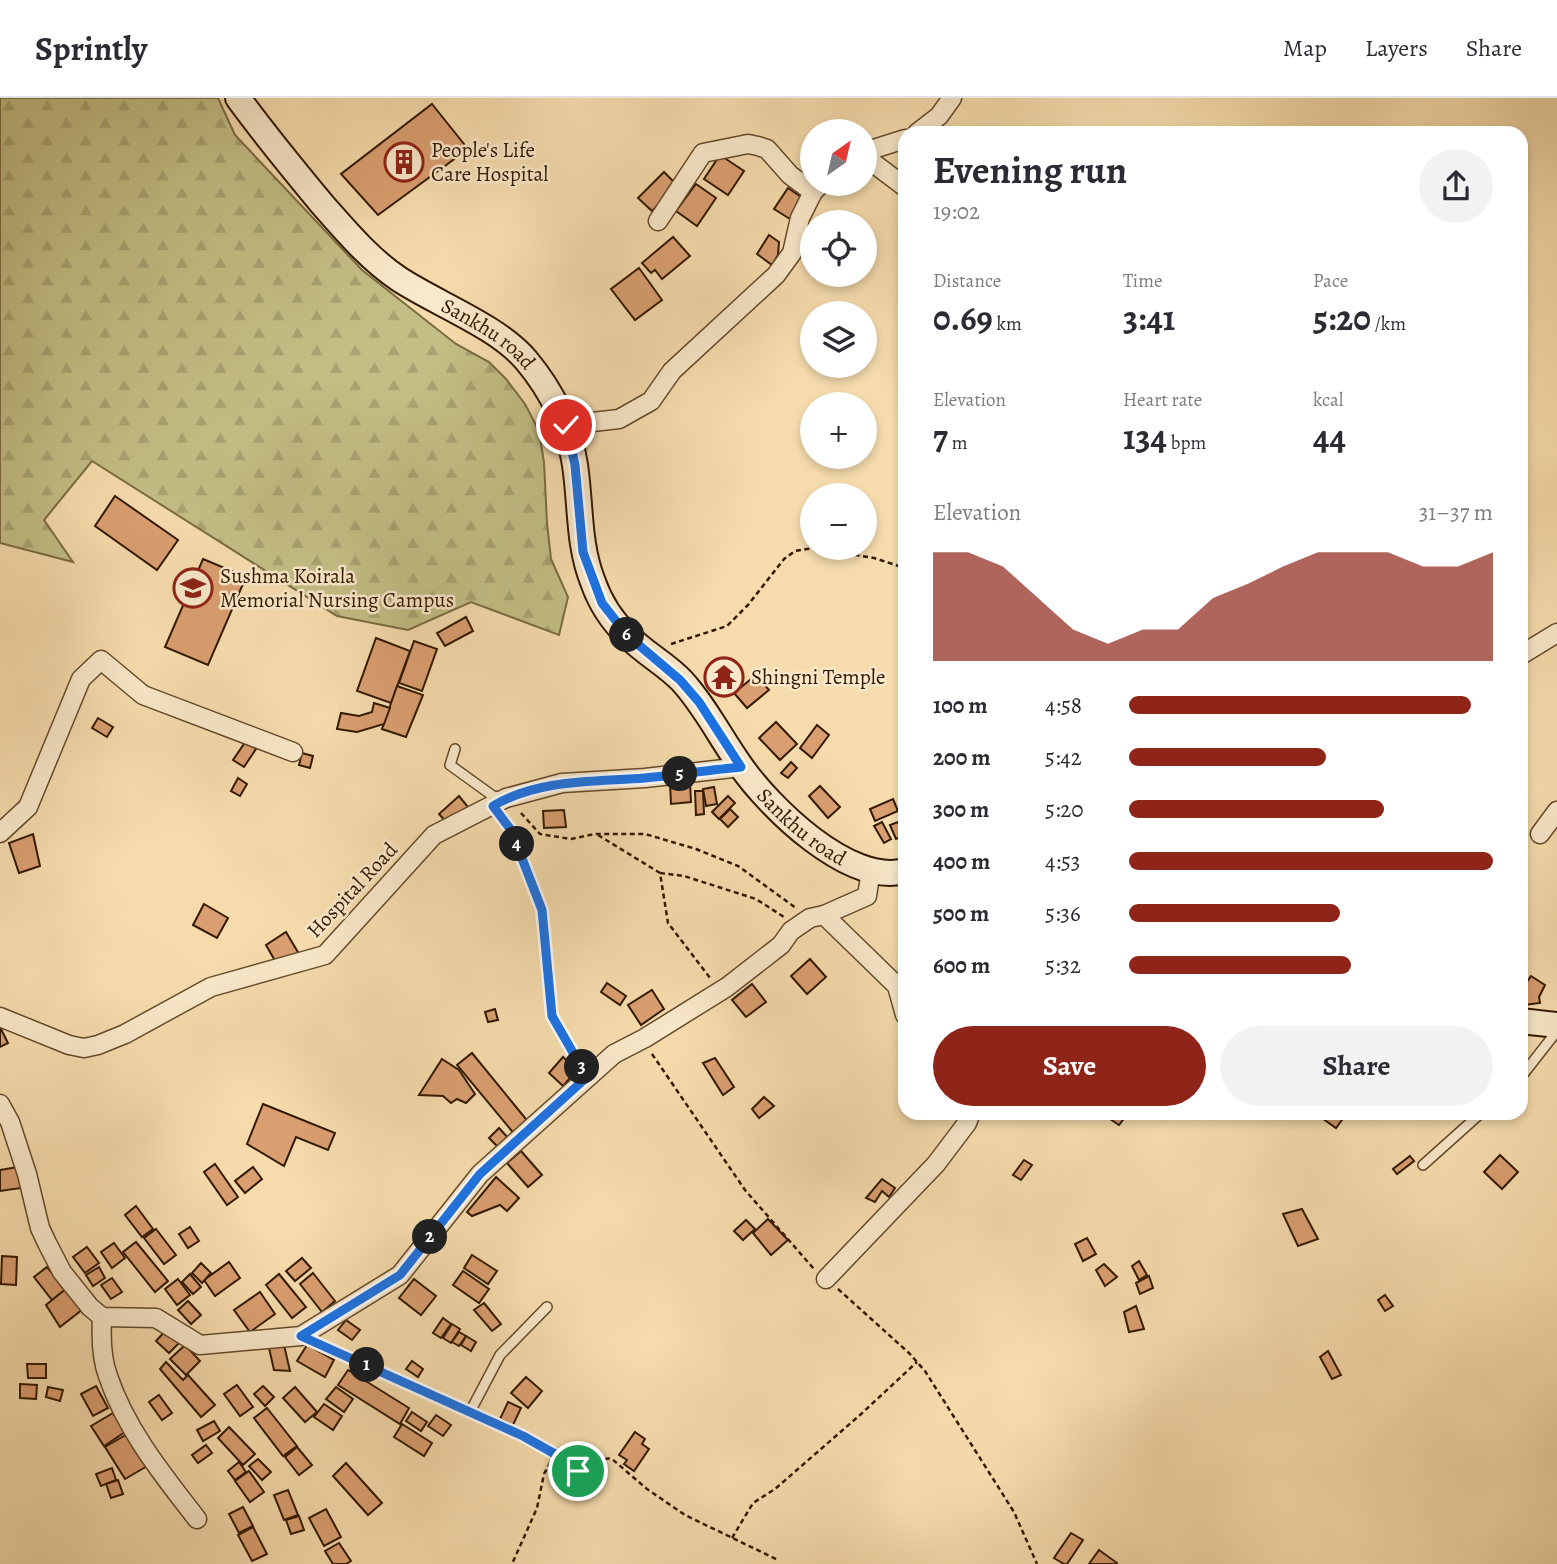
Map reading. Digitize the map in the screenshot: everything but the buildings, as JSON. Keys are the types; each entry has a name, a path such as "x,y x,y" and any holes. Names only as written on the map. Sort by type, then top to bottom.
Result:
{"main road":[{"name":"Sankhu road","path":"239,98 272,145 354,240 397,277 456,313 491,330 524,358 549,391 566,425 575,465 583,552 602,603 627,635 680,680 699,702 741,767 768,800 796,827 844,860 871,870 898,872"},
{"path":"1528,1022 1557,1025"}],"street":[{"path":"926,126 939,116 952,98"},
{"path":"877,149 898,142"},
{"path":"658,221 704,153 748,144 767,149 790,175 800,180"},
{"path":"877,164 898,181"},
{"path":"566,425 619,419 651,401 672,371 776,275 792,253 800,218 812,196"},
{"path":"1528,650 1557,633"},
{"path":"0,832 29,807 82,679 100,660 143,695 293,752"},
{"name":"Hospital Road","path":"0,1017 69,1045 84,1048 125,1034 211,987 325,955 434,835 500,802 562,783 645,778 741,767"},
{"path":"1541,834 1557,811"},
{"path":"0,1104 10,1122 27,1174 40,1228 47,1243 62,1272 90,1307 102,1317 156,1318 200,1345 301,1336 400,1275 480,1174 614,1054 646,1038 727,987 781,944 791,930 817,916 867,896 871,870"},
{"path":"817,916 898,986"},
{"path":"826,1279 936,1164 968,1120"},
{"path":"102,1317 102,1343 107,1375 125,1415 153,1461 197,1519"}],"lane":[{"path":"456,749 450,765 500,802"},
{"path":"1528,1068 1557,1031"},
{"path":"1423,1165 1473,1120"},
{"path":"470,1412 500,1355 547,1307"}],"path":[{"path":"650,655 666,646 727,626 748,605 784,559 794,551 813,548 874,558 898,566"},
{"path":"500,802 540,834 571,839 595,834 645,834 696,849 738,866 817,916"},
{"path":"500,802 542,910 552,1016 587,1077"},
{"path":"595,834 660,873 684,876 756,899 796,924 791,930"},
{"path":"660,873 668,923 713,983 727,987"},
{"path":"646,1038 649,1049 745,1190 814,1268 917,1362 952,1411 1014,1512 1037,1564"},
{"path":"301,1336 470,1412 555,1454 578,1471 585,1472 601,1460 612,1459 665,1502 778,1560"},
{"path":"732,1538 753,1503 775,1489 917,1362"},
{"path":"512,1564 537,1508 544,1475 555,1454"}],"green space":[{"path":"0,98 218,98 235,135 362,270 456,344 489,362 525,404 539,431 551,559 568,597 559,635 471,602 408,630 337,616 92,461 44,520 73,562 0,543"}],"place":[{"name":"People's Life Care Hospital","path":"404,162"},
{"name":"Sushma Koirala Memorial Nursing Campus","path":"193,588"},
{"name":"Shingni Temple","path":"724,677"}],"route":[{"path":"566,425 575,465 583,552 602,603 627,635 680,680 699,702 741,767 645,778 562,783 506,798 493,806 511,830 542,910 552,1016 587,1077 480,1174 400,1275 301,1336 523,1436 578,1471"}]}
